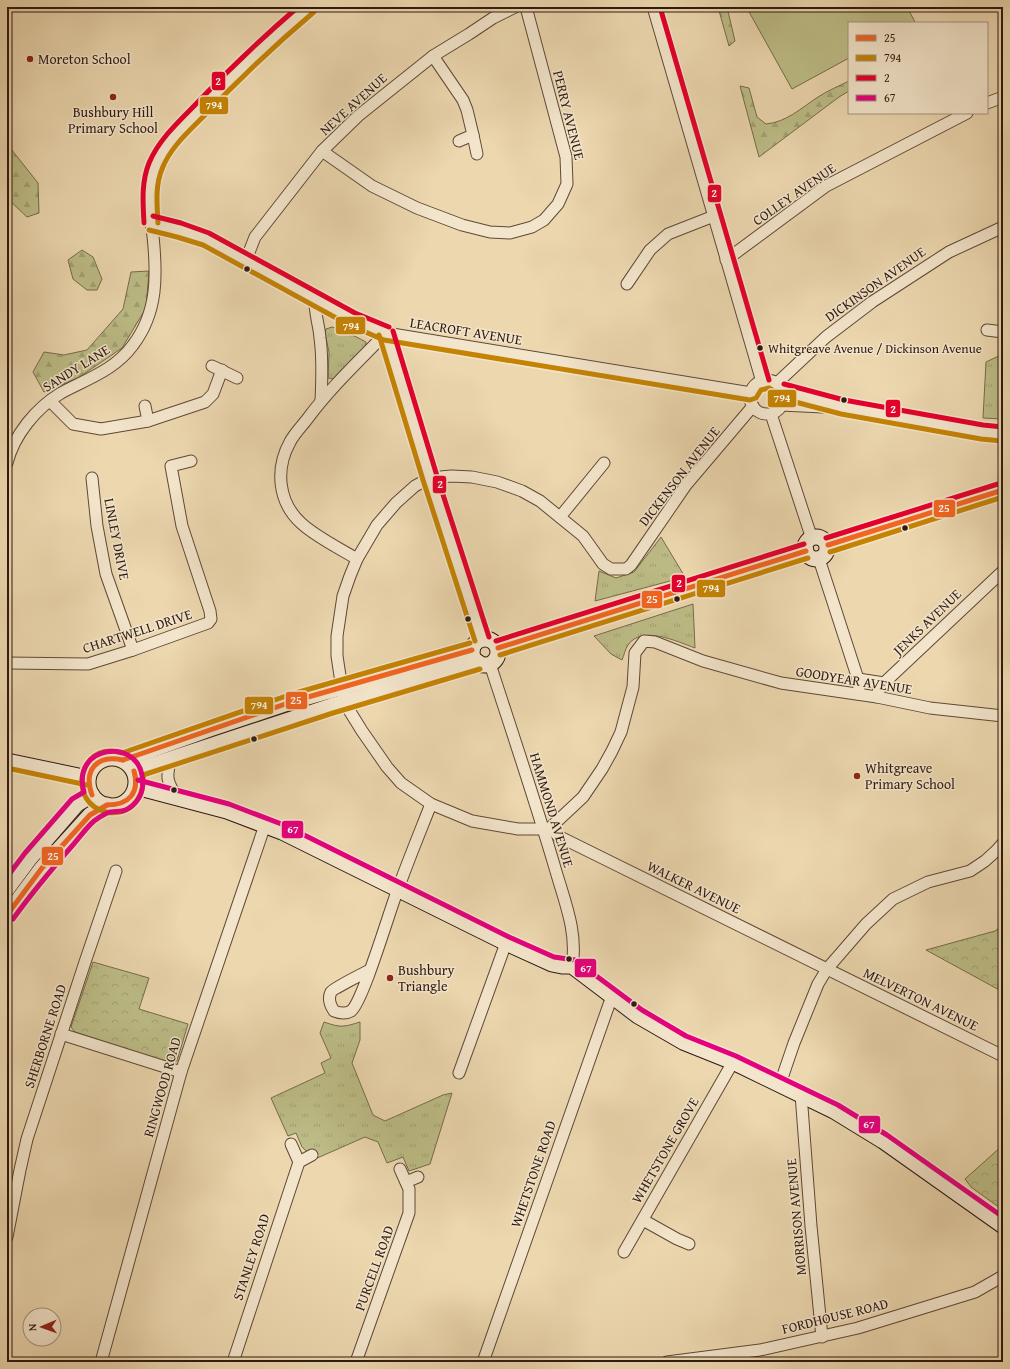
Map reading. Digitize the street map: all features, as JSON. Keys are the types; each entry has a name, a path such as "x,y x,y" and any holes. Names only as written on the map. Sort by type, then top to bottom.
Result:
{"street":[{"name":"SANDY LANE","path":"7,463 13,447 24,428 32,418 50,401 102,373 113,365 133,346 141,333 149,315 155,294 156,276 149,199 152,174 160,155 173,139 241,67 265,44 309,7"},
{"name":"NEVE AVENUE","path":"246,260 255,237 322,151 358,116 433,56 494,18 515,7"},
{"name":"PERRY AVENUE","path":"322,151 372,186 417,208 462,226 490,232 510,233 532,227 544,220 558,204 567,184 566,157 526,7"},
{"path":"653,7 762,382"},
{"path":"433,56 463,100 467,110 477,154"},
{"path":"988,103 1003,97"},
{"name":"COLLEY AVENUE","path":"726,260 826,186 965,114"},
{"path":"459,141 473,135"},
{"path":"627,284 650,250 668,234 714,216"},
{"name":"LEACROFT AVENUE","path":"151,223 206,239 352,319 386,333 751,394"},
{"name":"DICKINSON AVENUE","path":"779,388 826,337 872,302 949,252 1003,227"},
{"path":"315,298 314,307 320,336 323,365 321,401"},
{"path":"987,330 1003,332"},
{"path":"357,559 300,523 285,499 280,485 280,470 284,455 290,442 321,401 386,333 430,478 482,638"},
{"path":"50,401 73,424 101,429 148,421 205,402 213,394 217,368 237,378"},
{"path":"779,388 783,400 782,405 778,410 771,414 763,414 753,406 750,398 755,386 762,382 770,381 779,388 842,407 974,431 1003,434"},
{"path":"782,405 842,407"},
{"path":"145,406 148,421"},
{"name":"DICKENSON AVENUE","path":"560,516 583,536 604,564 611,569 626,569 631,565 686,486 753,406"},
{"path":"771,414 809,545 811,558 816,560 826,554 828,545"},
{"name":"CHARTWELL DRIVE","path":"7,663 88,664 133,650 208,623 211,619 210,611 182,526 172,466 191,461"},
{"path":"547,828 518,829 472,821 431,804 401,783 387,768 362,731 343,694 337,656 337,636 343,596 357,559 377,525 396,503 415,486 430,478 451,476 472,477 497,482 522,490 560,516 604,463"},
{"name":"LINLEY DRIVE","path":"92,478 97,526 106,574 133,650"},
{"path":"828,545 1003,490"},
{"path":"498,648 809,545 815,538 822,539 828,545"},
{"path":"819,559 858,679 858,694"},
{"name":"JENKS AVENUE","path":"877,698 878,692 884,684 1003,571"},
{"path":"122,760 210,729 480,659 497,658 498,648 494,641 488,638 482,638 475,644 480,659"},
{"name":"GOODYEAR AVENUE","path":"547,828 583,797 612,751 621,732 633,687 635,653 644,641 655,642 703,661 781,683 858,694 930,708 1003,716"},
{"name":"HAMMOND AVENUE","path":"480,659 547,828 574,939 572,966"},
{"path":"858,679 884,684"},
{"path":"134,771 343,694"},
{"path":"114,757 122,760 128,763 134,771 136,787 133,795 124,803 114,806 98,801 92,795 88,784 88,778 92,768 101,760 114,757"},
{"path":"172,758 167,772 168,781 170,788 178,798"},
{"path":"7,762 88,778"},
{"path":"136,787 227,811 265,825 328,853 398,890 506,943 552,964 572,966 638,1016 683,1042 733,1062 834,1111 883,1141 1003,1226"},
{"path":"7,889 30,858 78,804 92,795"},
{"path":"370,970 398,890 431,804"},
{"path":"7,915 42,868 90,815 107,805"},
{"name":"RINGWOOD ROAD","path":"101,1362 181,1072 265,825"},
{"name":"WALKER AVENUE","path":"547,828 558,836 827,969"},
{"path":"780,1084 818,984 827,969 866,924 893,898 928,882 970,871 985,861 1003,843"},
{"name":"SHERBORNE ROAD","path":"7,1237 27,1139 116,871"},
{"path":"459,1073 506,943"},
{"name":"MELVERTON AVENUE","path":"827,969 1003,1056"},
{"name":"WHETSTONE ROAD","path":"483,1362 612,996"},
{"path":"62,1034 181,1072"},
{"name":"WHETSTONE GROVE","path":"624,1252 733,1062"},
{"name":"MORRISON AVENUE","path":"801,1094 810,1218 822,1337"},
{"path":"291,1144 299,1162 312,1156"},
{"name":"STANLEY ROAD","path":"233,1362 299,1162"},
{"name":"PURCELL ROAD","path":"356,1362 409,1213 409,1189 400,1169"},
{"path":"406,1182 418,1177"},
{"path":"643,1220 689,1244"},
{"name":"FORDHOUSE ROAD","path":"667,1362 760,1350 858,1328 975,1292 1003,1276"}],"green space":[{"path":"718,7 727,7 735,41 729,46"},
{"path":"753,7 907,7 915,22 848,22 848,59 792,89 748,10"},
{"path":"848,82 848,92 759,157 740,86 749,88 757,117 766,124 774,123 787,117 829,91"},
{"path":"7,144 38,183 39,213 27,217 7,198"},
{"path":"82,250 93,257 102,279 97,290 87,290 73,279 68,260"},
{"path":"149,271 146,308 122,348 78,378 44,392 33,372 44,352 64,355 87,350 123,309 131,272"},
{"path":"332,327 345,331 366,342 366,348 334,379 328,378 329,352 325,334 326,329"},
{"path":"1003,354 1003,419 983,418 986,362"},
{"path":"661,537 685,577 595,601 599,571 616,578 634,572"},
{"path":"693,604 695,648 660,636 642,636 634,639 628,645 622,660 611,654 594,636"},
{"path":"1003,925 1003,992 926,950 995,931"},
{"path":"93,962 149,978 139,1009 188,1024 177,1061 167,1063 75,1032 71,1027"},
{"path":"324,1022 342,1026 360,1022 360,1040 352,1063 373,1115 385,1121 443,1095 452,1093 430,1164 409,1171 403,1157 387,1163 378,1142 365,1137 315,1159 302,1147 296,1133 288,1136 271,1098 325,1073 321,1063 331,1058 320,1033"},
{"path":"1003,1145 1003,1210 971,1187 965,1179"}],"transit line":[{"name":"2","path":"144,223 143,193 146,170 157,147 181,119 232,67 298,7"},
{"name":"2","path":"660,7 769,380"},
{"name":"794","path":"158,223 158,182 165,161 175,147 243,76 314,12"},
{"name":"2","path":"153,216 181,223 209,233 355,313 389,327"},
{"name":"794","path":"149,230 203,245 349,325 384,340 750,400 756,398 761,390 769,388 780,398 841,414 981,439 1002,441"},
{"name":"2","path":"393,331 437,476 489,637"},
{"name":"794","path":"379,335 423,480 475,641"},
{"name":"2","path":"784,384 844,400 983,425 1003,427"},
{"name":"2","path":"826,538 1001,483"},
{"name":"25","path":"828,545 1003,490"},
{"name":"794","path":"830,552 1003,497"},
{"name":"2","path":"496,641 804,544"},
{"name":"25","path":"498,648 806,551"},
{"name":"794","path":"500,655 808,558"},
{"name":"794","path":"470,643 292,694 122,753 114,751 99,753 91,759 85,768 82,778 83,789 87,799 94,807 109,813 123,811 132,806 140,796 143,784 143,775 333,713 480,669"},
{"name":"25","path":"123,760 294,701 472,650"},
{"name":"67","path":"7,877 25,853 72,799 84,792 82,777 87,765 95,756 106,752 117,752 128,755 137,763 143,782 141,793 137,800 126,810 107,813 91,824 41,882 13,919"},
{"name":"25","path":"92,795 89,778 94,766 106,759 123,760"},
{"name":"794","path":"7,768 87,785"},
{"name":"25","path":"107,805 121,803 131,796 135,786 134,771"},
{"name":"67","path":"138,780 229,804 284,825 509,937 554,957 575,960 642,1010 686,1036 736,1056 838,1105 887,1135 1003,1217"},
{"name":"25","path":"7,915 42,868 90,815 107,805"}],"place":[{"name":"Moreton School","path":"30,59"},
{"name":"Bushbury Hill Primary School","path":"113,97"},
{"name":"Whitgreave Avenue / Dickinson Avenue","path":"760,348"},
{"name":"Whitgreave Primary School","path":"857,776"},
{"name":"Bushbury Triangle","path":"390,978"}]}
